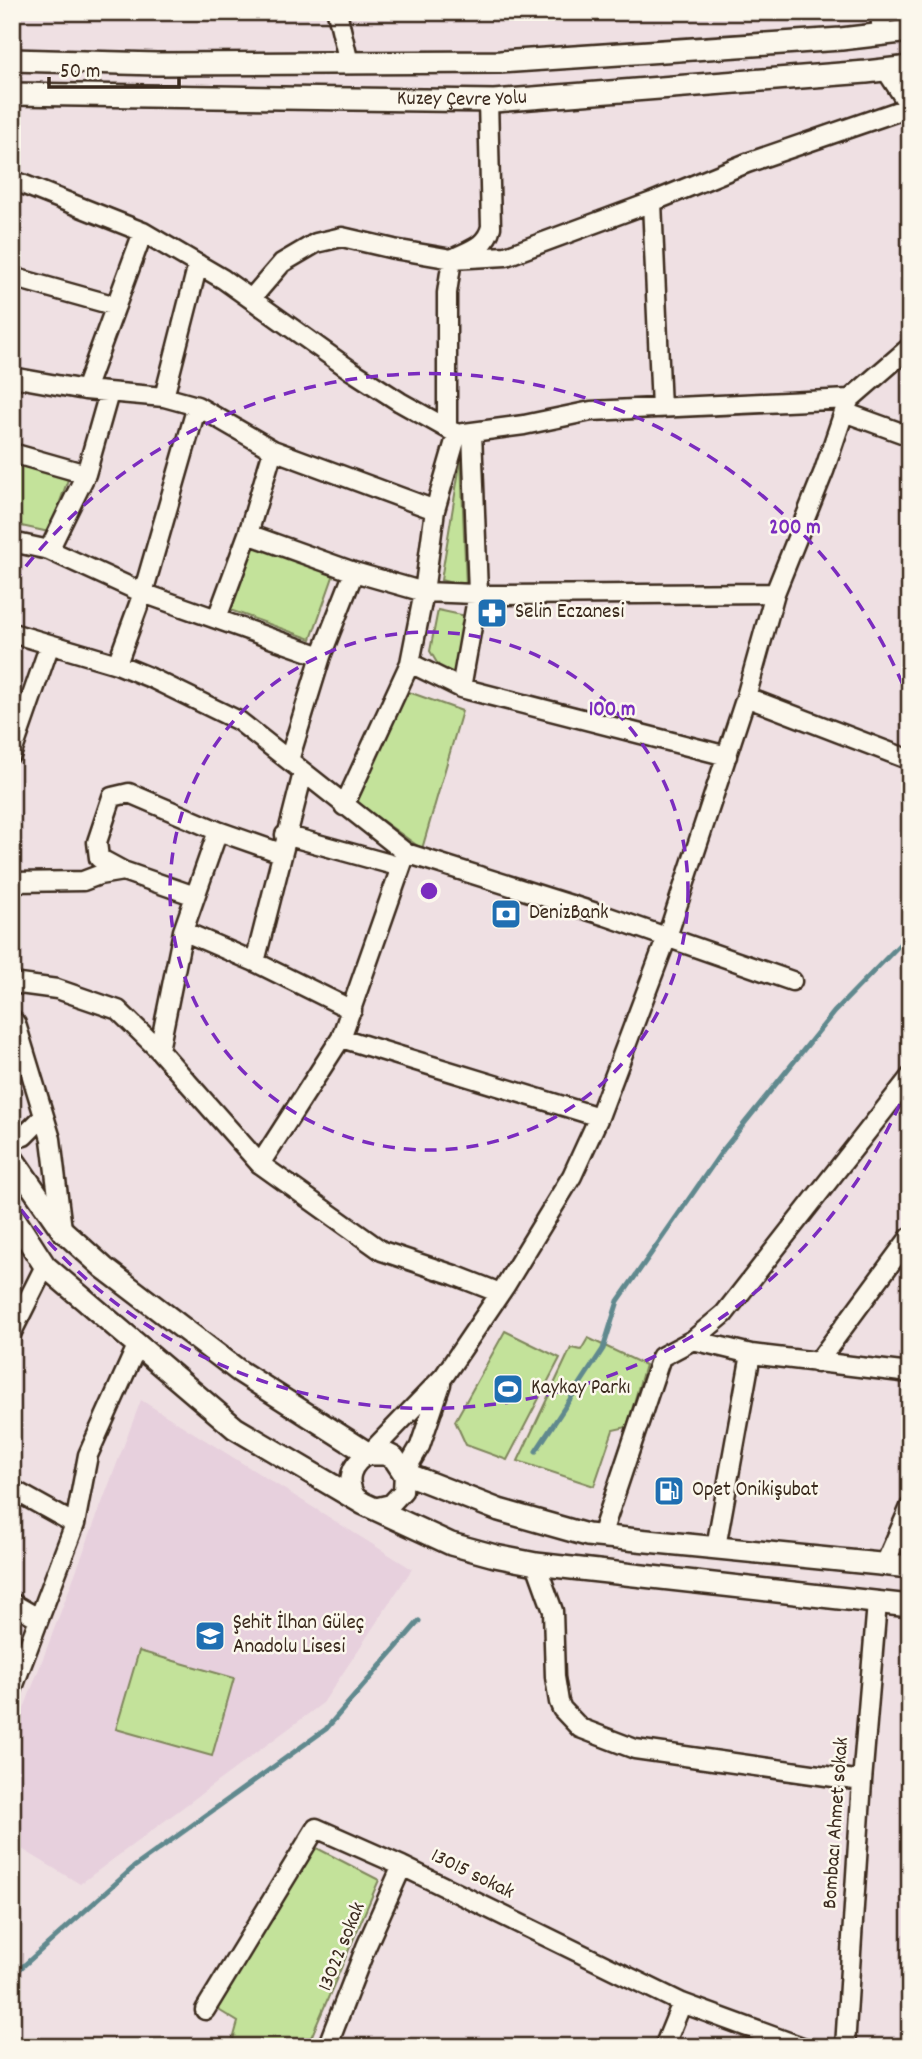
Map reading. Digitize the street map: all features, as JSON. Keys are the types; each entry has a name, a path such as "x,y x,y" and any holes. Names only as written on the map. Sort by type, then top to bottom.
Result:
{"main road":[{"name":"Kuzey Çevre Yolu","path":"12,60 158,64 500,62 841,39 881,23 910,31"},
{"name":"Kuzey Çevre Yolu","path":"12,94 488,100 910,66"},
{"path":"12,1158 62,1230 104,1268 239,1371 369,1454 386,1454 394,1458 404,1473 499,1510 587,1535 910,1567"},
{"path":"12,1215 45,1266 235,1428 365,1503 451,1544 536,1564 910,1606"}],"street":[{"path":"337,12 349,63"},
{"path":"251,299 282,263 316,243 342,237 452,259 506,256 652,202 747,163 910,107 886,70"},
{"path":"452,259 482,245 489,237 488,100"},
{"path":"12,180 143,232 251,299 400,402 459,431 524,425 591,411 847,405 910,436"},
{"path":"652,202 661,408"},
{"path":"85,390 143,232"},
{"path":"452,259 447,293 459,431 478,593 461,688"},
{"path":"164,397 198,264"},
{"path":"12,276 116,306"},
{"path":"444,1376 420,1446 404,1473 405,1482 398,1498 391,1504 365,1503 350,1482 351,1473 361,1458 369,1454 444,1376 500,1293 572,1176 599,1116 667,937 746,697 775,593 824,471 847,405 910,347"},
{"path":"12,377 85,390 164,397 197,406 273,450 435,510"},
{"path":"49,550 86,474 109,393"},
{"path":"117,664 143,593 197,406"},
{"path":"344,806 410,663 424,592 435,510 459,431"},
{"path":"217,618 248,534 273,450"},
{"path":"12,453 86,474"},
{"path":"248,534 354,572 424,592 775,593"},
{"path":"12,542 49,550 143,593 321,656"},
{"path":"289,760 321,656 354,572"},
{"path":"12,633 117,664 239,721 344,806 404,860"},
{"path":"12,753 50,644"},
{"path":"410,663 461,688 727,756"},
{"path":"746,697 910,760"},
{"path":"255,962 285,835 303,773"},
{"path":"195,897 123,871 99,858 97,842 112,797 129,793 218,831 281,853"},
{"path":"159,1050 183,931 218,831"},
{"path":"285,835 404,860 667,937 792,981"},
{"path":"260,1164 341,1038 404,860"},
{"path":"12,883 83,881 123,871"},
{"path":"183,931 255,962 352,1010"},
{"path":"12,983 57,989 118,1010 159,1050 260,1164 382,1251 500,1293"},
{"path":"12,1019 16,1024 51,1139 62,1230"},
{"path":"341,1038 599,1116"},
{"path":"601,1536 661,1357 693,1340 724,1314 910,1077"},
{"path":"12,1139 24,1136 43,1117"},
{"path":"817,1363 910,1237"},
{"path":"12,1332 45,1266"},
{"path":"693,1340 751,1354 910,1373"},
{"path":"12,1690 75,1524 88,1455 137,1346"},
{"path":"716,1547 751,1354"},
{"path":"12,1489 75,1524"},
{"path":"885,1564 910,1507"},
{"path":"536,1564 553,1611 555,1677 559,1702 580,1728 635,1749 862,1781"},
{"path":"12,1603 38,1618"},
{"name":"Bombacı Ahmet sokak","path":"845,2047 862,1781 877,1603"},
{"name":"13015 sokak","path":"205,2010 316,1828 402,1866 682,2003 802,2047"},
{"name":"13022 sokak","path":"327,2047 366,1947 402,1866"},
{"path":"664,2047 682,2003"}],"shaded area":[{"name":"Şehit İlhan Güleç Anadolu Lisesi","path":"141,1400 412,1569 323,1703 80,1884 12,1843 12,1740"}],"green space":[{"path":"12,456 70,474 49,532 12,524"},
{"path":"461,458 466,587 441,580"},
{"path":"255,542 335,571 311,639 230,610"},
{"path":"438,610 466,616 454,675 440,668 430,651"},
{"path":"406,691 462,711 422,849 355,801"},
{"name":"Kaykay Parkı","path":"505,1331 560,1358 507,1460 466,1445 455,1421"},
{"path":"588,1338 645,1365 627,1427 613,1430 594,1486 518,1461 571,1348 581,1350"},
{"path":"139,1651 234,1678 212,1756 116,1729"},
{"path":"303,1841 379,1880 307,2047 231,2047 238,2022 212,2006"}],"waterway":[{"path":"536,1451 603,1349 618,1301 723,1150 834,1012 910,934"},
{"path":"12,1976 134,1867 326,1729 419,1621"}],"place":[{"name":"Selin Eczanesi","path":"492,613"},
{"name":"DenizBank","path":"506,914"},
{"name":"Kaykay Parkı","path":"508,1389"},
{"name":"Opet Onikişubat","path":"669,1491"},
{"name":"Şehit İlhan Güleç Anadolu Lisesi","path":"210,1636"}]}
